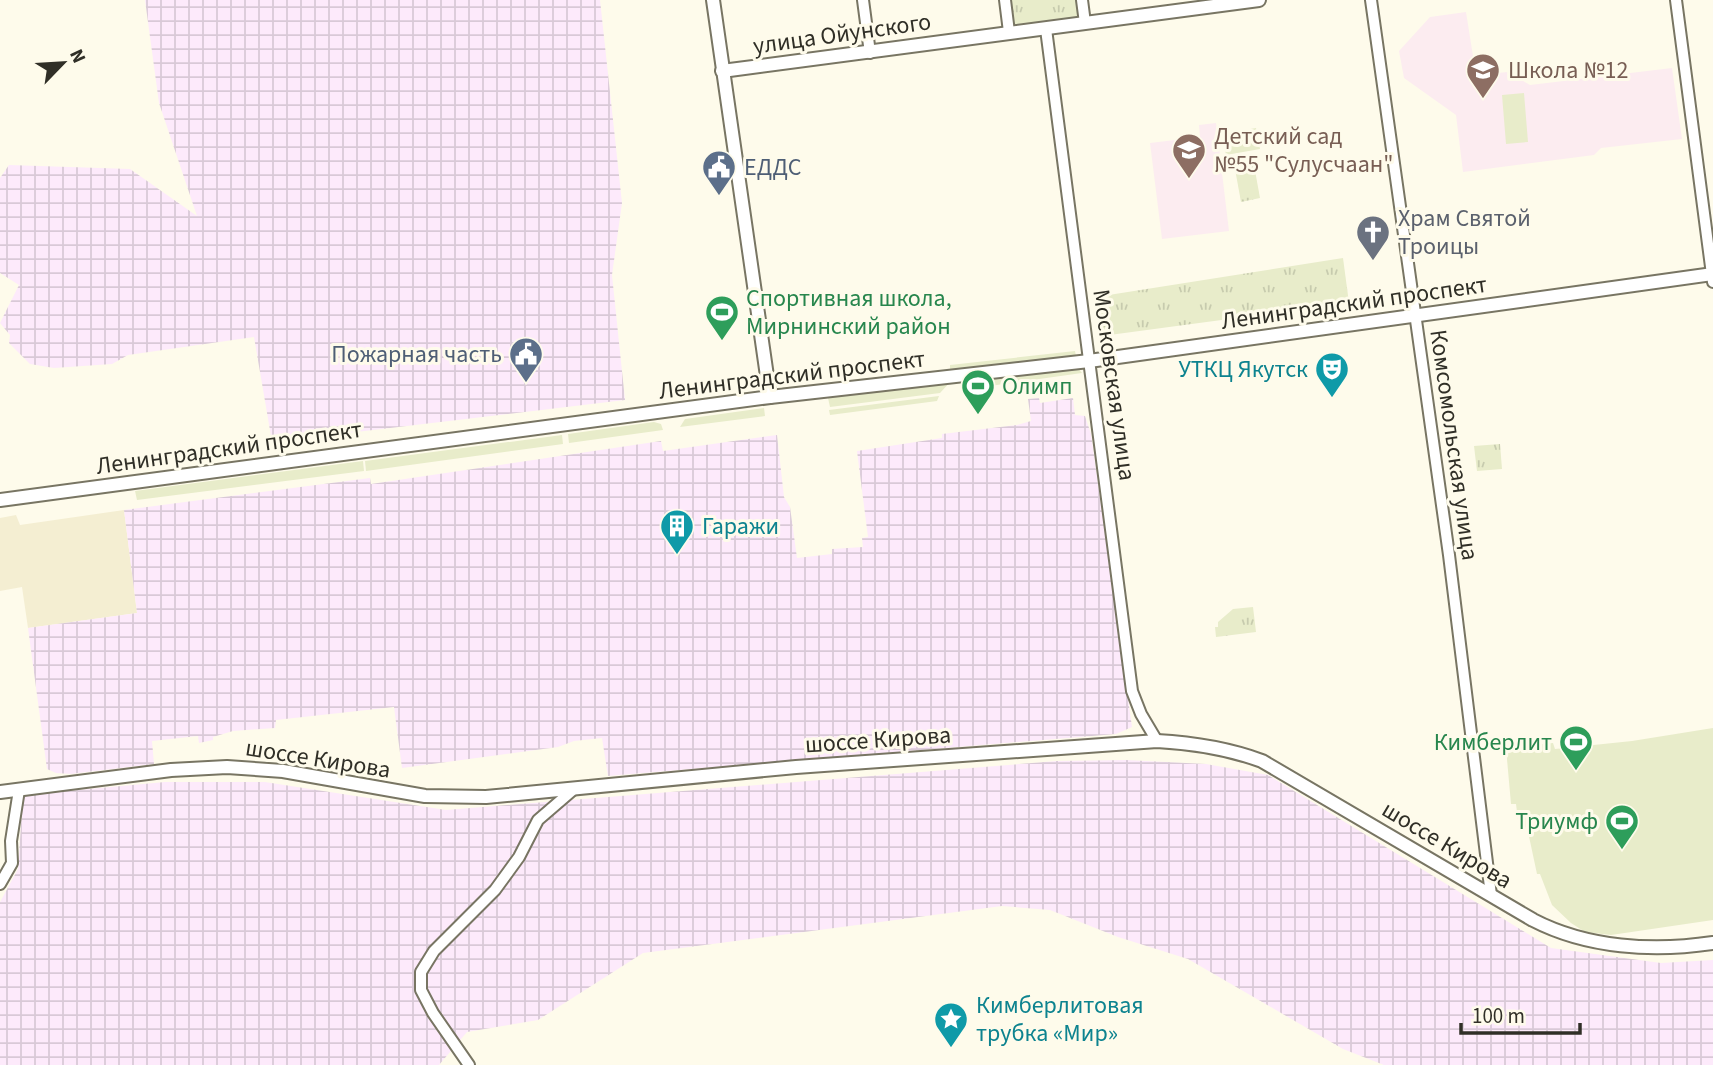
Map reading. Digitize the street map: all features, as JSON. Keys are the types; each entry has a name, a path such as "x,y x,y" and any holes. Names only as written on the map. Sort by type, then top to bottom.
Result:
{"main road":[{"path":"713,0 770,397"},
{"name":"улица Ойунского","path":"722,71 1259,0"},
{"name":"Ленинградский проспект","path":"0,500 770,397 1089,361 1713,277"},
{"name":"шоссе Кирова","path":"0,792 207,767 284,771 425,796 486,797 796,767 1157,741 1205,745 1262,761 1546,927 1582,939 1658,947 1713,943"}],"street":[{"path":"863,0 870,53"},
{"path":"1005,0 1009,32"},
{"path":"1082,0 1085,23"},
{"name":"Комсомольская улица","path":"1371,0 1449,555 1490,895"},
{"path":"1676,0 1713,277"},
{"name":"Московская улица","path":"1046,29 1132,691 1141,714 1157,741"},
{"path":"468,1065 421,990 421,972 434,951 495,890 519,857 538,820 574,789"},
{"path":"0,884 12,863 6,850 19,790"}],"shaded area":[{"path":"145,0 600,0 622,203 612,275 625,400 272,442 254,337 128,355 112,364 54,368 30,364 9,343 10,335 0,323 19,285 0,273 0,178 9,165 130,169 197,216 159,103"},
{"path":"1466,12 1476,75 1508,72 1530,85 1672,68 1682,139 1601,148 1594,155 1463,172 1456,115 1404,78 1399,51 1430,17"},
{"name":"Детский сад №55 \"Сулусчаан\"","path":"1216,123 1229,231 1162,239 1150,143 1200,137 1199,125"},
{"path":"1039,398 1040,403 1073,398 1075,415 1085,416 1091,434 1132,727 1116,734 608,776 602,738 574,741 558,747 402,768 394,707 276,720 275,728 233,731 199,743 198,736 152,741 154,764 71,774 47,769 28,628 137,613 124,510 370,478 371,484 661,441 663,451 777,435 784,497 790,507 797,558 832,554 832,549 863,547 862,538 868,537 857,451 942,438 942,434 1031,421 1028,399"},
{"path":"124,510 137,613 28,628 22,587 0,591 0,518 16,515 20,525"},
{"path":"1126,760 1206,764 1268,775 1551,948 1661,963 1713,960 1713,1065 1384,1065 1343,1049 1188,959 1118,937 1050,910 1002,906 643,953 538,1020 467,1032 439,1065 0,1065 0,902 18,869 23,795 165,782 265,782 446,810 1057,761"}],"green space":[{"path":"1007,0 1077,0 1079,17 1011,25"},
{"path":"1524,93 1528,142 1506,144 1502,95"},
{"path":"1256,128 1260,149 1226,155 1222,134"},
{"path":"1254,165 1260,198 1241,202 1235,169"},
{"path":"1343,258 1349,303 1102,336 1096,297"},
{"path":"1075,351 1076,356 950,371 950,365"},
{"path":"1076,366 1082,373 962,390 961,381"},
{"path":"951,381 940,393 830,407 828,398"},
{"path":"939,396 937,401 830,415 829,410"},
{"path":"764,408 765,416 680,427 685,419"},
{"path":"654,422 661,424 663,430 569,443 568,434"},
{"path":"562,435 563,444 366,471 365,461"},
{"path":"1500,444 1502,469 1477,471 1474,446"},
{"path":"363,461 364,471 137,500 135,491"},
{"path":"1253,607 1256,632 1216,637 1215,627 1218,627 1218,622 1233,609"},
{"name":"Триумф","path":"1713,728 1713,920 1611,935 1585,932 1571,923 1552,905 1540,874 1537,874 1527,827 1519,828 1516,804 1511,804 1506,748 1553,743 1555,749 1632,741"}],"place":[{"name":"Школа №12","path":"1483,100"},
{"name":"Детский сад №55 \"Сулусчаан\"","path":"1189,180"},
{"name":"ЕДДС","path":"719,197"},
{"name":"Храм Святой Троицы","path":"1373,262"},
{"name":"Спортивная школа, Мирнинский район","path":"722,342"},
{"name":"Пожарная часть","path":"526,384"},
{"name":"УТКЦ Якутск","path":"1332,399"},
{"name":"Олимп","path":"978,416"},
{"name":"Гаражи","path":"677,556"},
{"name":"Кимберлит","path":"1576,772"},
{"name":"Триумф","path":"1622,851"},
{"name":"Кимберлитовая трубка «Мир»","path":"951,1049"}]}
